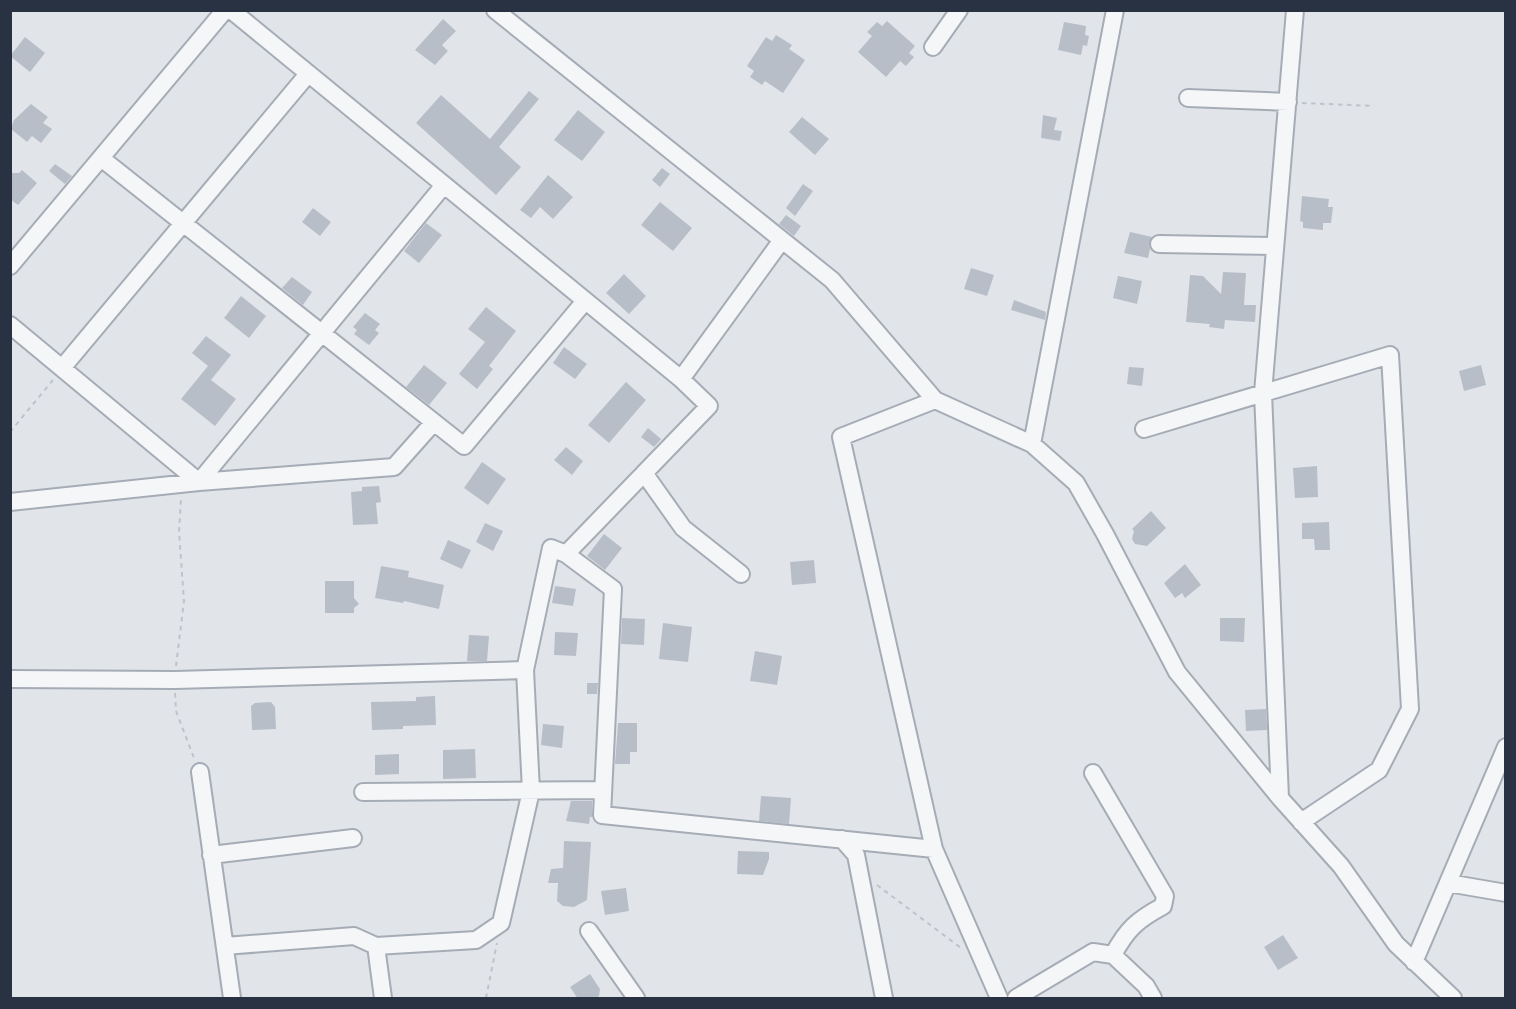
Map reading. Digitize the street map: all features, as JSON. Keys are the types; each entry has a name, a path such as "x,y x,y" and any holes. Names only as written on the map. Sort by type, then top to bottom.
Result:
{"street":[{"path":"10,266 225,10"},
{"path":"231,10 681,380 709,406 566,554"},
{"path":"495,10 832,280 935,400 1032,444 1076,483 1106,534 1177,672 1280,798 1341,867 1396,944 1453,999"},
{"path":"933,48 959,10"},
{"path":"1032,444 1115,10"},
{"path":"1280,798 1263,393 1295,10"},
{"path":"62,368 308,74"},
{"path":"1188,98 1287,102"},
{"path":"101,158 464,446 585,301"},
{"path":"190,483 321,334 444,185"},
{"path":"681,380 782,240"},
{"path":"1160,244 1275,246"},
{"path":"10,325 62,368 190,483"},
{"path":"1144,429 1390,355 1410,709 1379,770 1301,822"},
{"path":"935,400 841,437 934,849 999,999"},
{"path":"10,502 190,483 394,467 434,422"},
{"path":"644,473 683,528 741,574"},
{"path":"225,946 354,936 376,946 476,940 501,923 531,791 525,670 552,548 566,554 613,589 602,815 934,849"},
{"path":"10,679 175,680 525,670"},
{"path":"1414,962 1506,747"},
{"path":"200,772 232,999"},
{"path":"1093,773 1166,896 1163,906 1141,918 1123,937 1113,955"},
{"path":"363,792 603,790"},
{"path":"212,855 353,838"},
{"path":"842,840 856,855 884,999"},
{"path":"1448,883 1506,893"},
{"path":"589,932 636,999"},
{"path":"376,946 383,999"},
{"path":"1016,999 1093,952 1113,955 1146,986 1153,999"}],"path":[{"path":"1287,102 1374,106"},
{"path":"10,432 62,368"},
{"path":"190,483 178,532 184,601 175,680 176,711 200,772"},
{"path":"877,884 967,953"},
{"path":"486,999 501,923"}],"building":[{"path":"443,19 456,31 442,45 448,51 435,65 415,50"},
{"path":"887,21 915,46 909,53 914,57 906,66 900,61 886,77 858,52 872,36 867,32 877,22 882,26"},
{"path":"1064,22 1086,26 1085,35 1089,36 1087,46 1083,45 1081,55 1058,50"},
{"path":"776,35 792,45 789,49 805,60 783,93 765,81 762,85 750,77 754,71 747,66 766,37 772,41"},
{"path":"25,37 45,53 30,72 10,56"},
{"path":"529,91 539,99 499,147 521,167 496,195 416,123 441,95 490,139"},
{"path":"31,104 48,117 43,123 52,129 41,143 32,136 27,142 11,129 14,120"},
{"path":"578,110 605,132 582,161 554,140"},
{"path":"1043,115 1057,118 1054,130 1062,131 1060,141 1041,138"},
{"path":"802,117 829,139 815,155 789,132"},
{"path":"55,164 72,176 65,184 49,171"},
{"path":"662,168 670,174 660,187 652,180"},
{"path":"22,170 37,183 18,205 10,199 10,173 19,173"},
{"path":"548,175 573,197 553,219 540,207 531,218 520,210"},
{"path":"803,184 813,191 795,216 786,208"},
{"path":"1302,196 1329,199 1328,207 1333,207 1331,223 1323,223 1323,230 1303,228 1303,222 1300,221"},
{"path":"660,202 692,228 673,251 641,225"},
{"path":"313,208 331,222 320,236 302,222"},
{"path":"786,215 801,226 794,236 779,224"},
{"path":"426,223 442,235 419,263 404,251"},
{"path":"1130,232 1152,237 1149,243 1148,258 1124,253"},
{"path":"971,268 994,275 987,296 964,289"},
{"path":"1223,272 1246,273 1244,305 1256,305 1255,322 1225,320 1224,329 1209,327 1210,324 1186,322 1190,275 1203,276 1221,294"},
{"path":"624,274 646,296 629,314 606,293"},
{"path":"1118,276 1142,281 1137,304 1113,298"},
{"path":"292,277 312,292 303,305 282,288"},
{"path":"241,296 266,316 249,338 224,318"},
{"path":"1014,300 1046,312 1045,320 1011,310"},
{"path":"486,307 516,331 489,366 493,369 477,389 459,374 485,342 468,329"},
{"path":"365,313 380,324 375,330 379,333 369,345 354,334 357,330 353,327"},
{"path":"206,336 231,355 211,380 236,399 215,426 181,399 208,366 192,353"},
{"path":"564,347 587,364 575,379 553,363"},
{"path":"424,365 447,383 429,405 406,387"},
{"path":"1481,365 1486,385 1464,391 1459,371"},
{"path":"1129,367 1144,368 1142,386 1127,384"},
{"path":"626,382 646,400 609,443 588,425"},
{"path":"648,428 661,439 654,447 641,437"},
{"path":"566,447 583,461 572,475 554,460"},
{"path":"482,462 506,479 488,505 464,488"},
{"path":"1317,466 1318,497 1295,498 1293,468"},
{"path":"379,486 381,502 376,503 378,524 353,525 351,492 362,491 362,487"},
{"path":"1151,511 1166,528 1147,546 1135,544 1132,539 1134,531 1132,529"},
{"path":"1329,522 1330,550 1315,550 1314,539 1302,539 1302,523"},
{"path":"485,523 503,531 493,551 476,542"},
{"path":"604,534 622,548 605,570 587,556"},
{"path":"448,540 471,550 462,569 440,559"},
{"path":"814,560 816,583 792,585 790,562"},
{"path":"1185,564 1201,585 1185,598 1182,593 1175,598 1164,583"},
{"path":"381,566 409,571 408,577 444,585 439,609 404,601 403,603 375,598"},
{"path":"325,581 354,581 354,598 359,604 354,608 354,613 325,613"},
{"path":"555,586 576,589 573,606 552,603"},
{"path":"622,618 645,619 644,645 621,644"},
{"path":"1220,618 1245,618 1244,642 1220,641"},
{"path":"663,623 692,627 688,662 659,659"},
{"path":"555,632 578,633 576,656 554,655"},
{"path":"469,635 489,636 487,661 467,661"},
{"path":"755,651 782,656 777,685 750,681"},
{"path":"587,683 598,683 597,694 587,694"},
{"path":"435,696 436,725 372,730 371,702 416,701 416,697"},
{"path":"271,702 275,707 276,729 252,730 251,706 255,703"},
{"path":"1266,709 1267,730 1246,731 1245,710"},
{"path":"618,723 637,723 637,752 630,752 630,764 615,764"},
{"path":"543,724 564,726 562,748 541,745"},
{"path":"475,749 476,778 443,779 443,750"},
{"path":"399,754 399,774 375,775 375,755"},
{"path":"761,796 791,798 789,824 759,821"},
{"path":"571,801 592,801 592,817 590,817 589,824 566,821"},
{"path":"564,841 591,842 587,900 574,907 563,906 557,901 558,883 548,883 551,869 563,868"},
{"path":"738,851 769,852 763,875 737,874"},
{"path":"626,888 629,911 605,915 601,891"},
{"path":"1283,935 1298,958 1278,970 1264,947"},
{"path":"590,974 600,989 599,996 595,999 578,999 570,987"}]}
